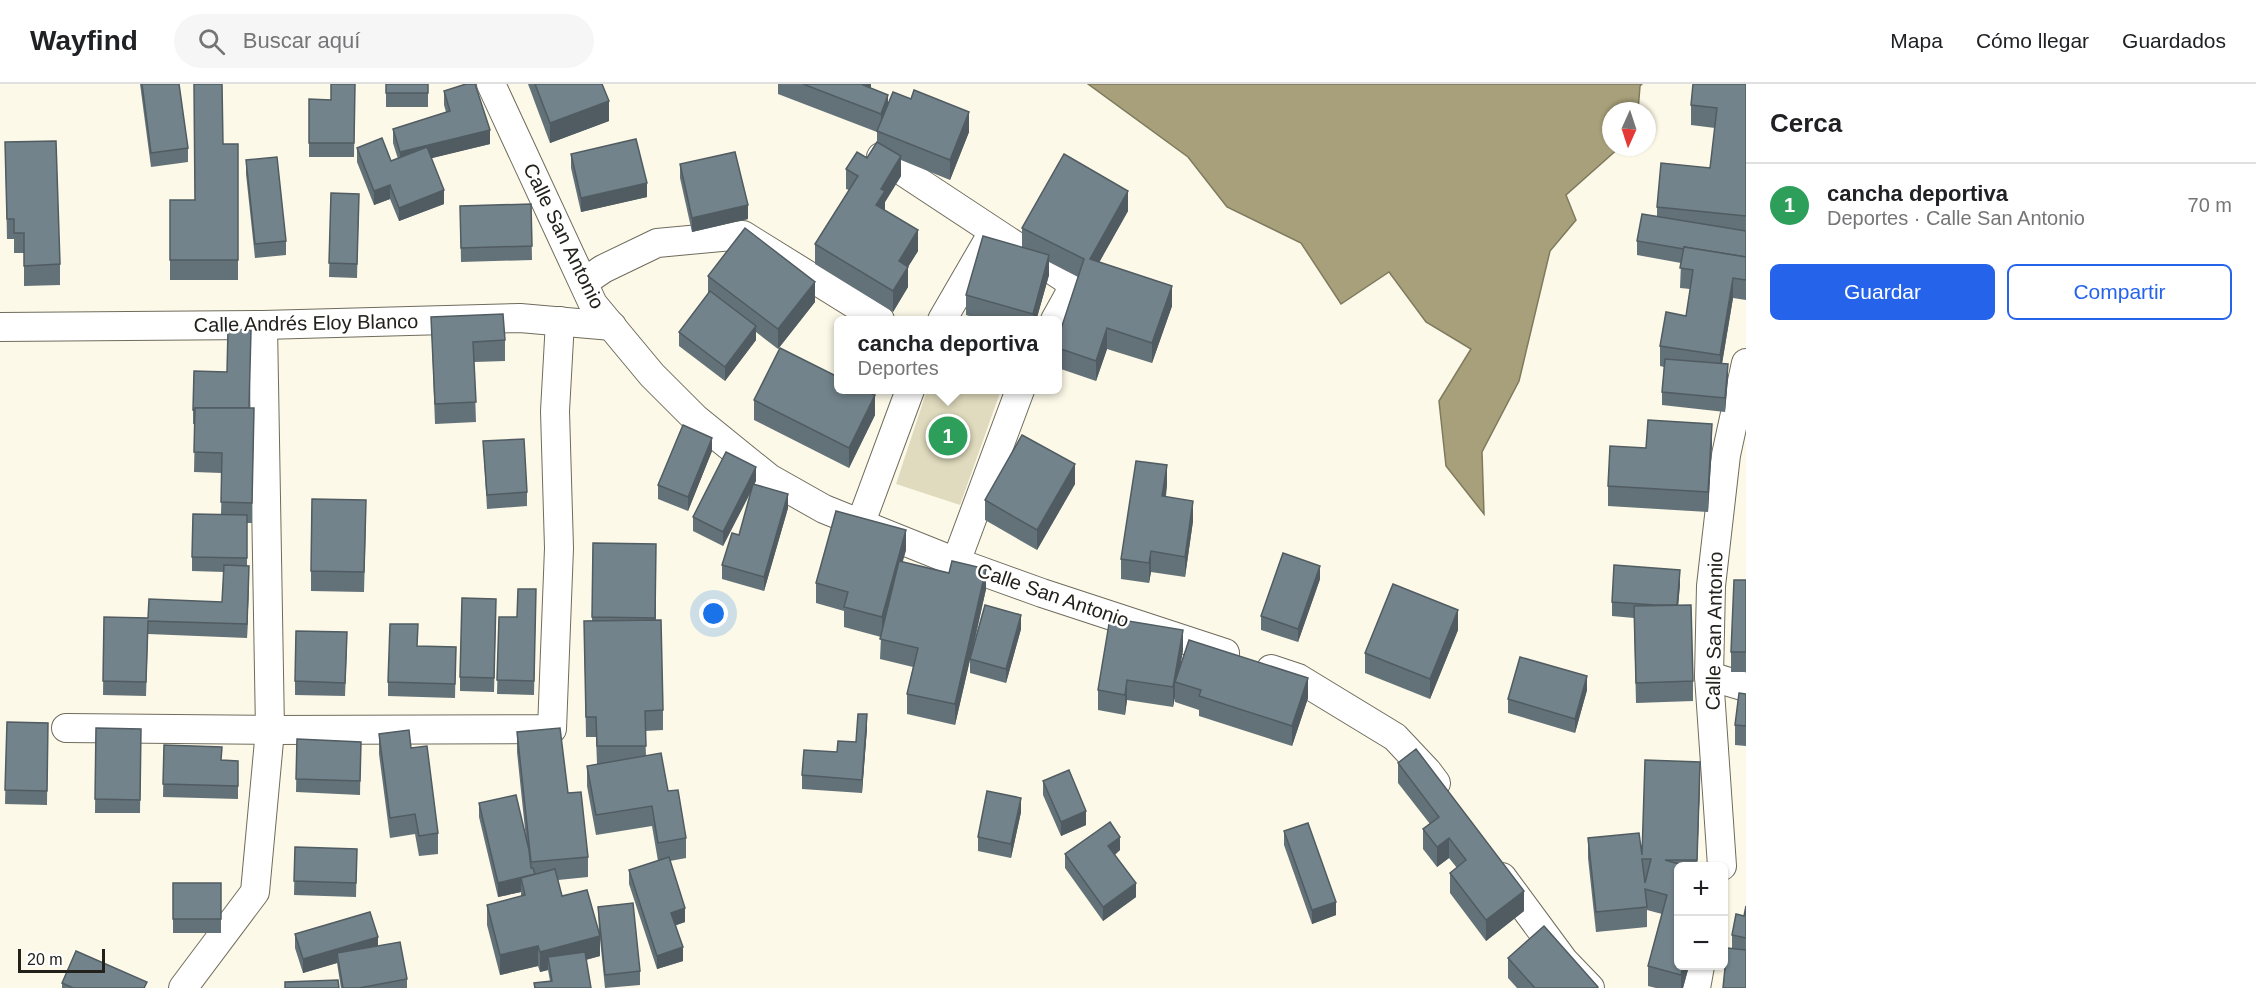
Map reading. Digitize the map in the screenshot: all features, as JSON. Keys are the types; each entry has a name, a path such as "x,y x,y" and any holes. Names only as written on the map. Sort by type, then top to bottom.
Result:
{"street":[{"name":"Calle San Antonio","path":"491,84 593,304 652,375 696,419 769,478 824,509 956,562 1298,678 1395,737 1428,771 1448,800"},
{"path":"881,157 1069,281 1070,292 1058,316"},
{"path":"945,316 993,232"},
{"path":"584,282 603,268 657,243 743,235 872,316"},
{"name":"Calle Andrés Eloy Blanco","path":"0,327 263,325 520,318 612,327"},
{"path":"66,728 552,729 558,548 555,411 560,321"},
{"path":"183,988 255,892 270,730 263,325"},
{"name":"Calle San Antonio","path":"1723,862 1709,676 1711,586 1736,458 1746,363"},
{"path":"860,525 909,394"},
{"path":"956,562 1019,394"},
{"path":"1709,676 1746,687"},
{"path":"1484,852 1539,929 1564,961 1590,988"},
{"path":"1728,869 1746,874"},
{"path":"1695,988 1699,970"}],"shaded area":[{"path":"1088,84 1642,84 1639,102 1602,102 1602,156 1610,156 1566,195 1576,220 1550,251 1519,381 1482,452 1484,514 1446,466 1439,401 1471,349 1426,322 1389,272 1341,304 1301,243 1227,207 1188,157"},
{"path":"926,394 1000,394 960,505 896,484"}],"building":[{"path":"142,84 179,84 188,148 151,153"},
{"path":"194,84 222,84 223,144 238,144 238,260 170,260 170,200 195,200"},
{"path":"331,84 355,84 354,143 309,143 309,99 331,100"},
{"path":"386,84 428,84 428,93 386,93"},
{"path":"466,84 475,84 490,130 400,152 393,129 450,111 444,91"},
{"path":"535,84 602,84 609,101 550,123"},
{"path":"803,84 864,84 888,95 881,114"},
{"path":"1693,84 1746,84 1746,216 1657,207 1661,163 1710,168 1717,108 1691,105"},
{"path":"914,90 969,112 950,160 877,131 893,92 911,99"},
{"path":"382,138 391,161 427,147 444,190 399,208 390,185 374,191 357,148"},
{"path":"636,139 647,183 581,198 571,154"},
{"path":"56,141 60,264 24,266 24,233 14,233 14,219 7,219 5,142"},
{"path":"877,142 901,156 881,189 885,191 876,205 918,230 899,261 908,267 893,291 815,244 858,176 846,169 857,152 867,158"},
{"path":"735,152 748,205 692,218 680,164"},
{"path":"1064,154 1128,191 1090,259 1172,286 1152,343 1107,328 1096,361 1062,349 1062,326 1084,259 1022,228"},
{"path":"277,157 286,241 255,244 246,160"},
{"path":"331,193 359,194 357,264 329,263"},
{"path":"531,204 532,246 461,248 460,206"},
{"path":"1642,214 1746,231 1746,257 1637,241"},
{"path":"745,228 815,282 778,329 708,276"},
{"path":"983,236 1049,255 1033,314 966,295"},
{"path":"1684,247 1746,257 1746,280 1733,278 1720,355 1660,346 1666,312 1686,316 1693,270 1680,268"},
{"path":"710,291 756,326 725,367 679,332"},
{"path":"503,314 505,340 473,342 476,402 435,404 431,317"},
{"path":"228,329 251,330 249,408 195,408 193,410 194,371 227,372"},
{"path":"780,348 834,375 834,394 875,395 849,448 754,400"},
{"path":"1665,359 1728,364 1725,398 1662,392"},
{"path":"195,408 254,408 252,503 221,502 222,453 194,452"},
{"path":"1648,420 1712,424 1708,492 1608,486 1610,446 1646,448"},
{"path":"683,425 712,438 688,497 658,485"},
{"path":"1022,435 1075,464 1037,530 985,500"},
{"path":"524,439 527,492 487,495 483,441"},
{"path":"726,452 756,467 723,532 693,517"},
{"path":"1136,461 1167,465 1162,496 1193,501 1185,557 1151,551 1149,563 1121,559"},
{"path":"753,484 788,494 764,577 722,565 732,533 739,535"},
{"path":"312,499 366,500 364,572 311,571"},
{"path":"836,511 906,530 882,617 844,607 848,592 816,583"},
{"path":"193,514 247,515 247,558 192,557"},
{"path":"593,543 656,544 655,618 592,617"},
{"path":"1283,553 1320,566 1298,629 1261,616"},
{"path":"899,561 949,573 952,561 986,569 955,704 907,694 918,648 880,639"},
{"path":"224,565 249,566 247,624 148,621 146,682 103,681 104,617 148,618 149,599 222,602"},
{"path":"1614,565 1680,570 1677,605 1612,602"},
{"path":"1734,580 1746,580 1746,652 1731,652"},
{"path":"1393,584 1458,610 1430,679 1365,653"},
{"path":"518,589 536,589 534,681 497,680 499,617 517,617"},
{"path":"462,598 496,599 494,678 460,677"},
{"path":"985,605 1021,615 1006,669 970,659"},
{"path":"1691,605 1693,681 1636,683 1634,606"},
{"path":"1110,618 1183,630 1173,687 1127,680 1125,695 1098,690"},
{"path":"661,620 663,710 645,711 646,746 597,746 596,717 586,717 584,621"},
{"path":"390,624 418,624 417,646 456,647 455,684 388,682"},
{"path":"296,631 347,632 345,683 295,681"},
{"path":"1189,640 1308,678 1292,726 1199,696 1201,690 1175,682"},
{"path":"1520,657 1587,676 1575,719 1508,699"},
{"path":"1739,693 1746,694 1746,726 1735,725"},
{"path":"858,714 867,714 862,780 802,775 804,750 837,752 838,741 856,742"},
{"path":"7,722 48,723 47,791 5,790"},
{"path":"96,728 141,729 140,800 95,799"},
{"path":"560,728 568,793 581,792 588,857 531,862 517,732"},
{"path":"409,730 411,748 427,746 438,833 419,836 415,814 390,818 379,734"},
{"path":"297,739 361,742 360,781 296,779"},
{"path":"164,745 222,747 221,760 238,761 238,786 163,784"},
{"path":"1416,749 1524,891 1486,920 1450,873 1466,860 1449,838 1437,847 1423,829 1439,817 1398,763"},
{"path":"661,753 668,791 678,790 686,838 658,843 652,806 596,815 587,766"},
{"path":"1645,760 1700,762 1697,860 1665,860 1674,863 1674,970 1682,970 1681,975 1648,966 1667,895 1645,889 1647,907 1596,912 1588,838 1639,833 1642,855","holes":["1642,859 1651,859 1645,883"]},
{"path":"1069,770 1086,811 1061,822 1043,781"},
{"path":"987,791 1021,798 1011,844 978,837"},
{"path":"516,795 531,868 535,874 498,883 479,803"},
{"path":"1110,822 1120,837 1108,846 1136,883 1103,907 1065,854"},
{"path":"1308,823 1336,902 1312,910 1284,831"},
{"path":"295,847 357,849 356,883 294,881"},
{"path":"669,857 685,908 671,913 683,947 657,956 629,870"},
{"path":"555,869 562,896 587,890 600,936 540,952 538,946 500,955 487,905 525,895 521,878"},
{"path":"173,883 221,883 221,919 173,919"},
{"path":"633,903 640,971 605,975 598,907"},
{"path":"1746,906 1746,938 1732,935 1736,914 1744,916"},
{"path":"370,912 378,937 303,959 295,934"},
{"path":"1544,926 1598,987 1535,988 1508,958"},
{"path":"400,942 407,979 359,988 343,988 337,953"},
{"path":"1728,948 1746,950 1746,988 1723,988 1725,970 1728,970"},
{"path":"76,951 147,982 144,988 73,988 62,983"},
{"path":"585,952 591,988 535,988 534,983 552,981 548,957"},
{"path":"338,980 339,988 285,988 285,982"}],"place":[{"name":"cancha deportiva","path":"948,436"}]}
